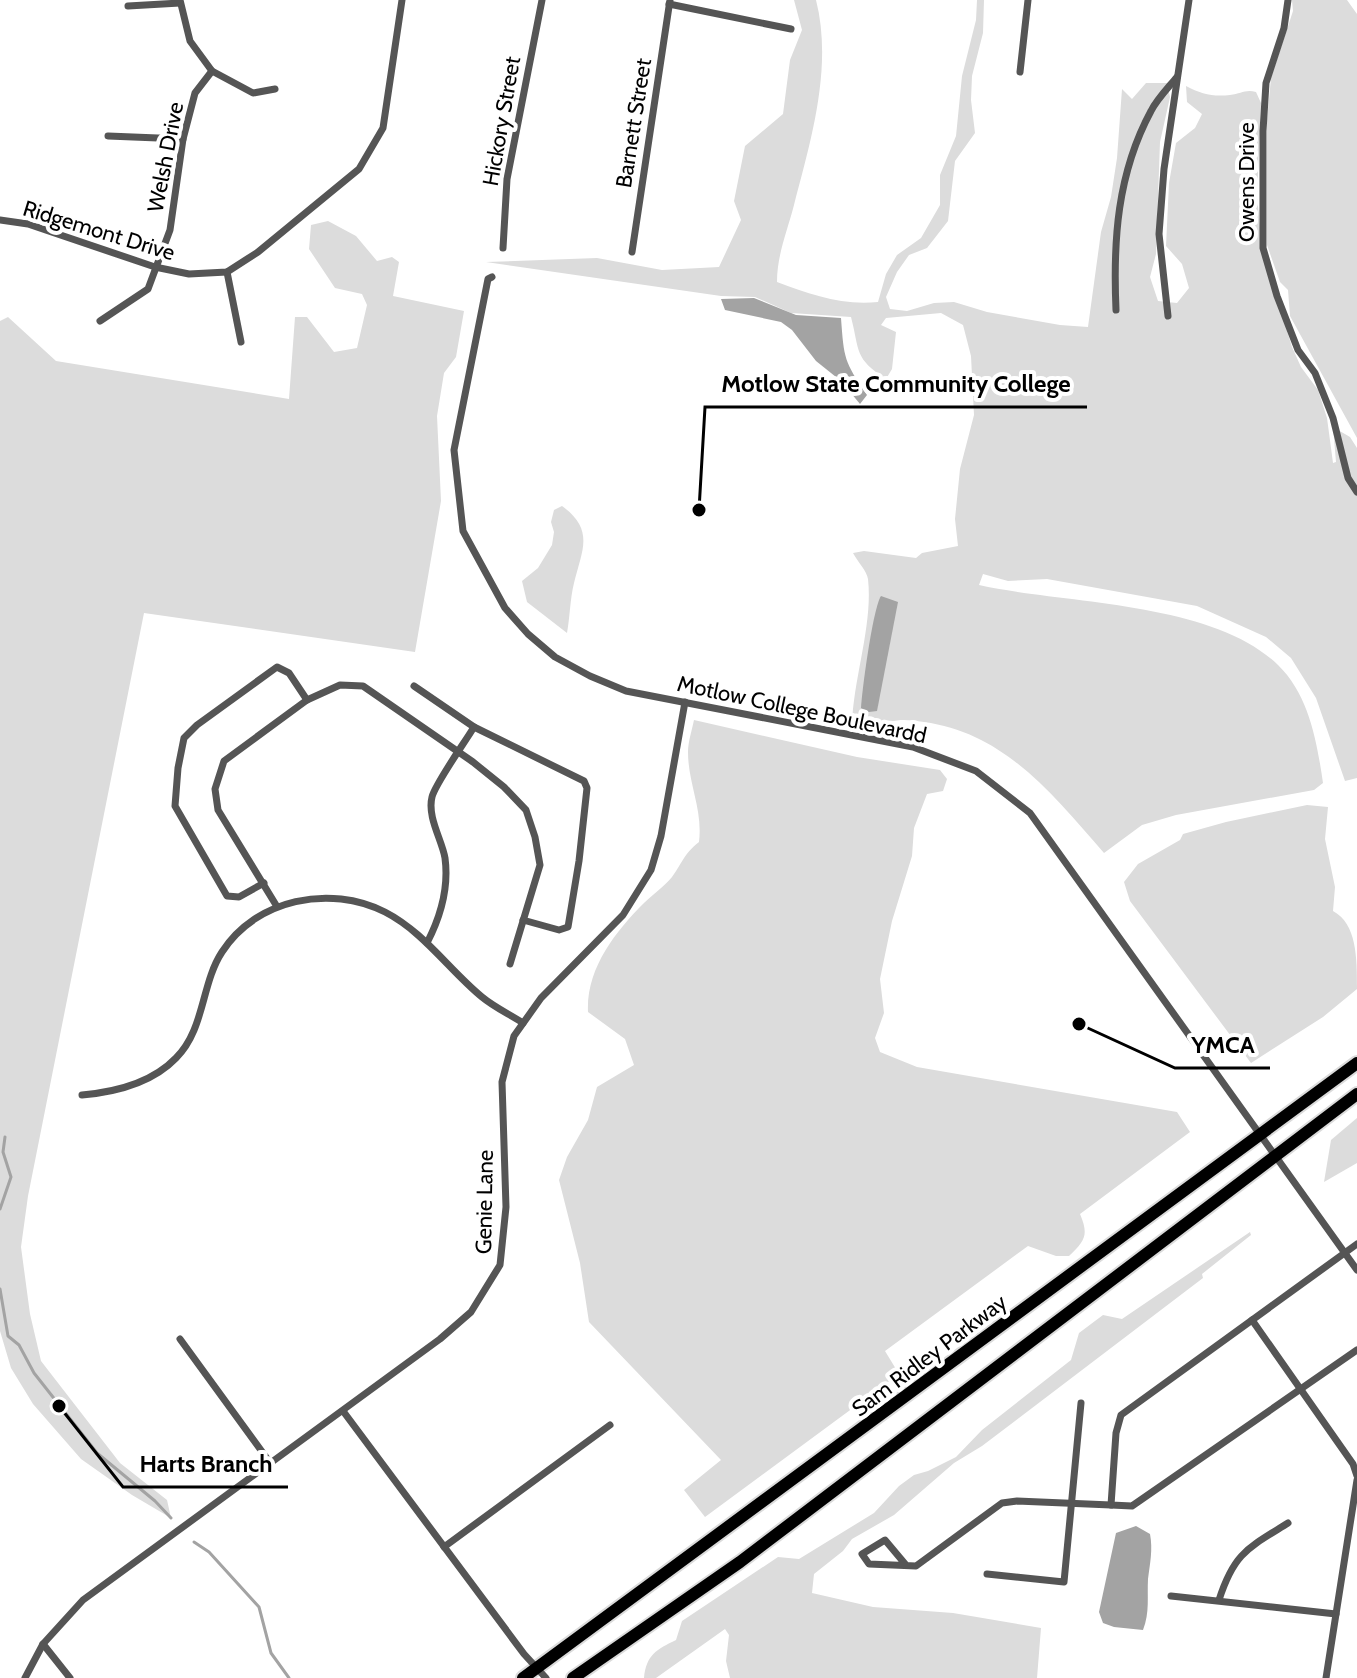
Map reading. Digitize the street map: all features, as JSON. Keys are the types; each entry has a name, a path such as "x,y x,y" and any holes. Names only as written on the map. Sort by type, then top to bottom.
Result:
{"main road":[{"name":"Sam Ridley Parkway","path":"523,1678 541,1673 1357,1063"},
{"path":"573,1678 740,1562 1357,1094"}],"street":[{"path":"241,342 227,272 258,252 359,169 383,128 402,0"},
{"name":"Hickory Street","path":"503,248 507,179 542,0"},
{"path":"1020,72 1028,0"},
{"path":"1168,316 1159,234 1164,169 1189,0"},
{"name":"Owens Drive","path":"1288,0 1284,28 1266,83 1263,248 1282,310 1298,350 1315,373 1333,418 1348,478 1357,492"},
{"path":"128,6 180,2 190,41 212,71 253,93 275,89"},
{"path":"670,2 791,29"},
{"name":"Barnett Street","path":"632,252 670,2"},
{"name":"Welsh Drive","path":"100,321 148,289 170,230 183,139 195,93 212,71"},
{"path":"1116,310 1114,263 1120,199 1151,110 1178,76"},
{"path":"108,136 183,139"},
{"name":"Ridgemont Drive","path":"0,220 28,224 155,267 189,274 227,272"},
{"name":"Motlow College Boulevardd","path":"492,277 488,279 454,450 463,531 505,608 528,634 555,657 626,691 913,747 976,771 1030,813 1357,1270"},
{"path":"264,883 239,897 227,896 175,806 184,738 197,725 277,667 289,673 307,700"},
{"path":"276,905 218,810 215,789 224,761 307,700 340,685 363,686 459,752 504,787 526,810 540,865 510,964"},
{"path":"414,686 474,727 584,781 587,788 568,927 559,930 523,920"},
{"name":"Genie Lane","path":"25,1678 43,1644 83,1600 440,1339 471,1312 500,1265 506,1207 502,1082 514,1036 541,998 623,915 651,870 661,836 685,702"},
{"path":"427,943 438,921 445,887 445,859 432,812 432,797 474,727"},
{"path":"82,1095 147,1080 177,1057 190,1039 222,951 247,925 276,905 304,900 333,898 386,912 427,943 482,997 523,1023"},
{"path":"1111,1505 1116,1433 1121,1415 1357,1244"},
{"path":"1252,1320 1353,1464 1357,1478 1326,1678"},
{"path":"180,1339 271,1464"},
{"path":"906,1565 885,1540 862,1554 869,1564 916,1566 1002,1503 1132,1506 1357,1350"},
{"path":"987,1574 1064,1582 1074,1503 1081,1403"},
{"path":"343,1411 541,1673"},
{"path":"444,1547 610,1425"},
{"path":"1219,1600 1233,1563 1245,1550 1288,1523"},
{"path":"1171,1596 1336,1614"},
{"path":"43,1644 70,1678"}],"shaded area":[{"path":"794,0 816,0 821,25 821,77 813,129 781,253 777,282 839,301 878,302 886,274 897,255 921,238 940,205 940,175 956,136 962,76 976,20 977,0 984,0 983,33 972,76 975,133 955,161 948,221 927,248 909,255 897,272 886,297 890,309 907,311 934,303 954,302 987,312 1088,327 1101,232 1117,158 1122,89 1132,99 1146,83 1167,83 1170,97 1160,142 1156,254 1150,277 1158,301 1177,303 1189,288 1182,264 1166,246 1169,183 1176,143 1195,128 1202,114 1187,102 1186,86 1213,95 1256,92 1261,103 1257,195 1262,250 1292,347 1301,367 1318,390 1327,418 1333,463 1336,462 1333,427 1350,437 1357,448 1357,778 1345,781 1316,698 1291,658 1266,637 1197,606 1047,579 1008,581 983,574 979,585 1136,608 1216,628 1250,644 1278,665 1297,690 1310,720 1323,783 1314,790 1176,815 1142,825 1104,853 1046,789 1003,753 979,739 953,728 917,721 894,721 877,728 852,723 869,596 867,576 853,553 864,551 916,558 922,553 958,546 955,519 960,469 974,415 971,356 963,325 941,313 886,318 881,325 896,332 892,369 886,379 863,359 851,317 791,313 755,297 721,296 486,262 597,258 662,270 719,267 741,220 734,201 745,146 783,114 790,60 802,30"},
{"path":"1292,0 1347,0 1357,14 1357,438 1290,316 1288,290 1280,282 1267,245 1267,120 1271,78 1293,11"},
{"path":"328,221 356,236 377,261 392,257 399,262 393,296 464,311 456,357 444,373 437,416 441,501 415,652 144,613 28,1196 21,1247 30,1314 41,1361 120,1463 167,1500 171,1518 81,1459 33,1404 11,1368 0,1331 0,321 8,317 56,361 289,399 295,317 307,317 334,352 357,348 367,305 362,294 335,288 309,249 311,225"},
{"path":"754,298 796,315 841,318 846,359 867,395 860,404 841,381 816,361 792,330 781,322 725,310 721,299"},
{"path":"562,506 579,524 583,541 567,633 527,602 522,581 538,568 552,545 554,510"},
{"path":"881,596 898,602 877,711 869,712 861,708 862,698 871,632"},
{"path":"694,720 857,757 940,770 947,779 943,791 927,794 914,828 912,856 892,921 880,979 884,1013 875,1038 880,1052 917,1067 1177,1112 1190,1132 1080,1214 1084,1237 1069,1256 1056,1256 1028,1246 885,1351 899,1374 705,1517 684,1490 721,1460 589,1322 580,1263 559,1180 567,1157 588,1120 597,1087 634,1065 625,1039 588,1012 589,996 597,966 613,939 633,914 669,880 699,842 699,819 688,752"},
{"path":"1307,805 1328,807 1325,839 1335,887 1333,911 1347,924 1351,933 1356,954 1357,989 1323,1017 1251,1063 1130,901 1124,882 1138,864 1180,840 1183,834"},
{"path":"1357,1118 1357,1163 1324,1182 1331,1140"},
{"path":"1250,1232 1251,1235 1202,1274 1203,1278 982,1446 954,1463 894,1515 852,1539 843,1551 814,1574 812,1593 873,1607 953,1613 1041,1628 1037,1678 730,1678 726,1661 729,1635 725,1629 656,1678 644,1678 650,1658 676,1640 682,1621 778,1557 799,1559 874,1513 914,1475 956,1457 982,1430 1071,1360 1079,1333 1103,1315 1122,1319"},
{"path":"1136,1526 1150,1534 1151,1540 1143,1630 1103,1623 1099,1612 1116,1533"}],"waterway":[{"path":"0,1209 11,1177 3,1152 5,1137"},
{"path":"0,1289 8,1336 19,1345 34,1373 97,1453 171,1518"},
{"path":"194,1542 209,1552 259,1607 271,1653 289,1678"}],"place":[{"name":"Motlow State Community College","path":"699,510"},
{"name":"YMCA","path":"1079,1024"},
{"name":"Harts Branch","path":"59,1406"}]}
